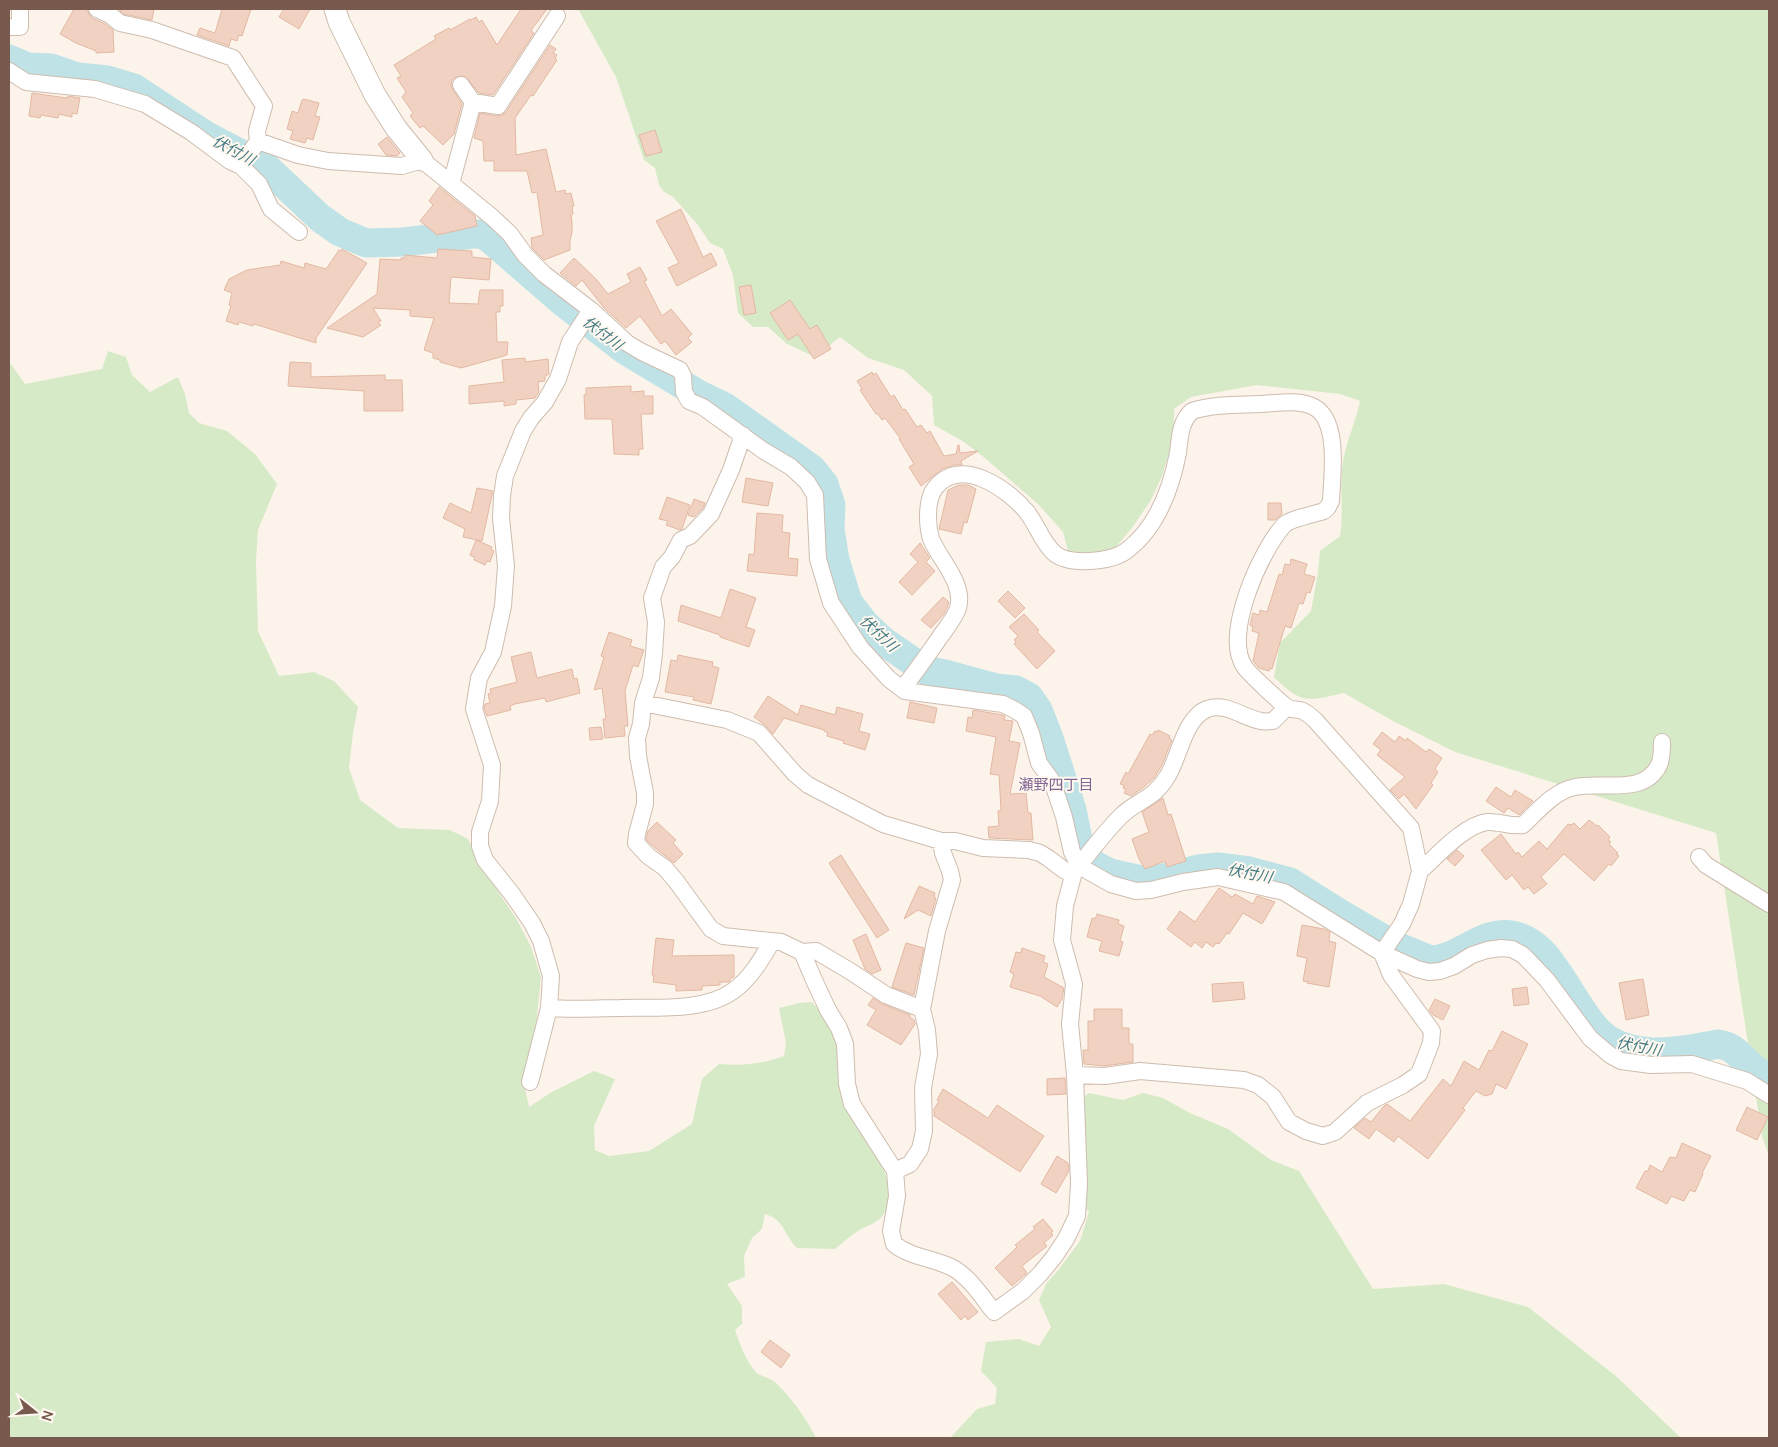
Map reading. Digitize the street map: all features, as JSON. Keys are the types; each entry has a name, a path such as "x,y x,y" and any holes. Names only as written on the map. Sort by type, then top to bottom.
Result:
{"street":[{"path":"9,27 20,27 20,9"},
{"path":"97,9 110,15 120,23 152,30 233,58 264,106 258,131 258,141 241,166"},
{"path":"335,9 339,22 375,95 396,128 422,160 492,217 586,317 627,343 680,370 690,400 703,406 764,451 791,467 807,482 815,496 818,559 832,603 860,647 889,678 905,691 1003,704 1024,716 1039,763 1052,781 1064,817 1072,852 1111,884 1136,891 1151,890 1183,882 1218,877 1284,892 1388,945 1418,969 1428,972 1440,971 1454,966 1472,955 1487,950 1512,949 1523,955 1547,980 1590,1038 1621,1062 1651,1066 1692,1064 1747,1081 1769,1095"},
{"path":"461,85 473,102 498,106 557,16"},
{"path":"9,72 26,82 95,89 145,104 191,132 230,161 241,166 259,184 270,208 299,232"},
{"path":"451,184 473,102"},
{"path":"258,141 298,155 328,161 402,166 422,160"},
{"path":"530,1082 549,1008 551,976 541,941 532,923 523,908 485,860 480,846 480,832 490,801 492,765 474,709 479,678 493,652 504,606 506,566 501,518 505,476 523,431 545,402 558,379 570,342 586,317"},
{"path":"902,689 949,625 958,609 960,598 955,584 931,538 928,527 928,506 934,489 945,478 957,474 975,475 1004,491 1028,513 1055,554 1068,560 1078,561 1109,558 1125,552 1141,538 1155,518 1174,469 1183,423 1192,411 1220,406 1292,402 1313,407 1323,414 1329,427 1332,450 1331,502 1324,511 1286,523 1270,546 1242,607 1238,637 1242,664 1249,674 1287,707 1303,711 1315,720 1411,828 1420,871 1411,904 1388,945 1391,975 1432,1030 1432,1043 1419,1074 1404,1085 1367,1103 1335,1132 1323,1136 1306,1131 1289,1122 1273,1098 1258,1085 1244,1080 1140,1071 1105,1076 1075,1075"},
{"path":"743,436 711,514 690,536 681,540 672,557 663,567 654,588 652,598 656,622 654,654 651,678 643,703 641,724 637,738 645,804 636,843 648,856 665,868 711,929 723,936 781,942 802,952 816,951 827,956 886,995 922,1009"},
{"path":"643,703 727,720 759,733 795,774 808,785 883,824 941,841 983,848 1029,850 1040,853 1054,864 1070,872 1083,861 1122,815 1151,797 1162,786 1169,775 1189,727 1201,712 1217,707 1229,709 1262,722 1273,721 1287,707"},
{"path":"1420,871 1468,829 1488,822 1516,826 1523,825 1556,795 1574,787 1635,784 1652,776 1660,764 1662,742"},
{"path":"895,1171 910,1164 920,1149 924,1131 922,1088 930,1054 922,1009 931,971 937,930 952,880 943,854 941,841"},
{"path":"1699,857 1706,864 1769,904"},
{"path":"802,952 845,1044 847,1084 852,1104 895,1171 897,1196 891,1231 894,1244 902,1250 953,1268 970,1283 994,1312 1023,1291 1040,1274 1066,1239 1077,1216 1079,1184 1075,1075 1070,1024 1074,984 1062,940 1065,906 1083,861"},
{"path":"549,1008 572,1010 658,1008 688,1006 712,1001 732,992 762,960 772,941"}],"green space":[{"path":"578,9 1769,9 1769,1156 1762,1136 1716,833 1455,752 1393,721 1344,693 1322,698 1306,698 1292,692 1274,677 1280,643 1311,611 1320,551 1340,536 1343,462 1360,401 1340,394 1257,385 1191,397 1174,409 1174,437 1162,476 1151,500 1132,528 1114,549 1093,553 1068,551 1063,532 1038,504 964,442 934,425 932,396 904,370 868,358 840,337 815,357 787,344 768,327 753,327 738,313 733,275 723,249 710,243 698,225 673,197 664,192 659,185 655,168 644,160 616,77"},
{"path":"108,351 126,357 132,375 150,392 178,377 185,394 189,413 199,423 227,431 255,454 277,484 258,530 256,561 258,631 279,676 314,672 334,681 358,707 349,768 360,800 398,828 450,830 468,839 497,890 516,918 531,947 541,977 534,1045 525,1088 529,1107 550,1093 594,1071 615,1079 594,1126 595,1150 609,1156 649,1151 692,1124 702,1079 719,1064 752,1064 784,1056 786,1043 779,1008 812,1002 822,1014 836,1036 879,1160 886,1175 889,1192 887,1208 877,1221 855,1233 835,1249 797,1248 780,1224 765,1214 762,1229 752,1238 744,1256 745,1277 727,1284 742,1306 742,1324 735,1330 748,1362 757,1373 775,1382 793,1401 816,1438 9,1438 9,365 11,364 25,384 102,369"},
{"path":"1089,1093 1123,1100 1143,1093 1163,1098 1190,1113 1228,1129 1271,1160 1299,1171 1373,1289 1444,1284 1528,1307 1617,1377 1681,1438 950,1438 977,1409 995,1404 997,1388 981,1371 986,1342 1019,1339 1039,1346 1051,1327 1039,1300 1046,1284 1080,1241 1089,1212 1077,1197 1075,1102"}],"building":[{"path":"74,9 87,9 92,18 113,30 114,52 96,53 96,51 60,34"},
{"path":"121,9 154,9 152,20 124,14 120,11"},
{"path":"222,9 251,9 242,36 239,35 237,41 231,39 229,46 197,35 200,28 215,33"},
{"path":"284,9 310,9 299,29 279,17"},
{"path":"521,9 547,9 532,29 531,31 534,33 493,95 479,93 465,76 456,77 452,80 453,90 462,104 454,134 443,145 423,126 420,128 410,116 413,113 402,97 406,92 397,78 401,76 394,65 436,39 434,36 476,17 479,22 482,20 497,45"},
{"path":"550,45 556,49 553,53 557,55 555,58 557,60 533,96 531,95 515,118 516,155 546,149 556,192 565,190 566,194 571,193 574,206 572,207 573,214 571,215 572,233 570,250 544,260 532,248 531,238 543,235 537,192 532,193 527,171 494,171 494,161 484,161 483,141 474,138 480,113 497,116 506,112"},
{"path":"32,93 80,98 77,114 72,113 72,117 59,114 58,118 41,115 40,118 29,116"},
{"path":"304,99 319,103 315,116 320,117 313,140 307,138 305,143 290,139 293,131 287,129 292,111 298,113"},
{"path":"655,130 662,152 646,156 639,135"},
{"path":"387,137 400,153 397,156 386,155 378,144"},
{"path":"439,187 475,216 477,226 437,235 420,221 433,205 429,201"},
{"path":"681,209 703,257 711,253 717,265 677,286 668,268 679,263 656,221"},
{"path":"342,249 367,263 316,338 316,343 254,324 253,326 239,322 238,325 226,321 231,306 229,305 232,293 224,290 229,279 247,270 280,265 281,261 304,268 305,263 326,269 339,250 341,251"},
{"path":"438,249 472,251 472,257 491,259 489,280 451,277 449,303 478,304 480,290 503,290 503,306 500,306 500,312 496,312 497,342 508,342 507,355 461,368 440,362 440,360 433,358 433,353 424,350 434,318 410,316 410,310 373,308 381,321 378,322 381,325 363,337 327,328 377,294 380,259 401,260 401,258 405,258 405,255 437,258"},
{"path":"574,258 596,279 608,294 631,282 627,274 640,267 647,280 644,281 662,316 671,309 692,334 688,338 692,342 676,355 665,341 661,344 640,316 626,328 604,308 582,280 576,286 560,273"},
{"path":"751,285 756,313 744,315 739,287"},
{"path":"790,300 810,329 817,325 831,349 814,359 798,334 788,340 770,313"},
{"path":"525,358 525,362 548,359 549,374 545,376 545,381 538,382 539,392 535,398 516,400 516,404 504,406 504,401 469,404 469,386 504,382 502,360"},
{"path":"290,362 311,363 311,377 385,375 385,380 402,380 403,411 364,411 364,391 288,386"},
{"path":"872,372 873,375 876,373 891,397 894,395 917,427 921,425 927,433 930,431 944,456 956,454 958,445 960,453 978,451 961,461 962,465 954,465 942,469 921,486 909,467 914,464 900,438 885,418 882,420 876,414 860,390 862,389 857,381"},
{"path":"631,386 631,392 644,391 644,396 653,396 653,414 641,414 643,449 639,449 639,455 614,454 612,419 585,419 584,395 586,395 586,388"},
{"path":"746,478 773,483 768,506 742,502"},
{"path":"959,485 968,485 976,489 967,523 964,522 961,534 939,529 948,490"},
{"path":"477,488 493,491 482,541 463,537 465,529 443,518 450,503 471,513"},
{"path":"667,497 690,505 680,530 666,525 668,521 659,519"},
{"path":"694,499 705,503 703,508 694,517 688,515"},
{"path":"1268,503 1281,503 1282,514 1275,520 1268,520"},
{"path":"757,513 783,515 782,532 790,533 788,558 798,559 797,576 747,571 749,554 754,555"},
{"path":"476,540 492,547 491,549 494,551 490,562 487,561 485,565 474,560 475,558 470,555"},
{"path":"920,543 930,558 926,562 935,571 912,595 899,582 918,562 910,554"},
{"path":"1291,559 1307,564 1304,574 1315,577 1310,593 1307,592 1303,604 1299,603 1291,628 1285,626 1272,669 1270,668 1269,671 1259,668 1253,661 1259,633 1252,631 1253,627 1250,625 1253,613 1259,615 1260,610 1267,612 1279,574 1282,575 1285,564 1290,565"},
{"path":"730,589 756,598 746,627 755,630 749,647 678,621 681,605 721,618"},
{"path":"1008,591 1025,608 1015,618 998,601"},
{"path":"943,597 949,602 947,608 931,628 921,620"},
{"path":"1024,614 1039,630 1037,632 1055,651 1037,669 1014,644 1016,642 1014,640 1018,636 1009,627"},
{"path":"609,632 632,640 630,646 644,650 638,667 633,665 625,691 628,726 624,726 625,736 605,738 603,719 606,719 602,688 594,690 604,657 601,656"},
{"path":"531,652 537,678 572,669 574,679 577,678 580,693 546,702 545,698 515,704 510,706 511,710 487,716 484,708 485,704 490,703 488,694 491,693 490,689 517,682 511,657"},
{"path":"678,655 713,662 712,666 719,668 711,704 693,700 694,697 665,692 671,660 677,661"},
{"path":"768,696 798,715 801,705 835,715 837,707 863,714 859,731 870,734 865,750 827,736 828,733 824,730 784,718 773,734 754,717"},
{"path":"910,702 937,708 934,723 907,718"},
{"path":"973,710 1003,715 1005,716 1004,720 1013,721 1009,741 1020,743 1010,794 1026,793 1028,813 1031,813 1033,840 989,838 988,827 999,826 998,811 1001,810 999,775 990,774 996,737 966,731 968,717 972,718"},
{"path":"601,727 603,739 590,740 589,728"},
{"path":"1158,730 1170,736 1169,738 1172,740 1162,765 1154,778 1144,787 1131,796 1124,793 1126,789 1123,788 1124,785 1120,784 1126,772 1128,774 1150,734 1152,735"},
{"path":"1382,732 1395,742 1399,736 1406,741 1407,738 1426,752 1429,749 1442,758 1435,769 1438,772 1431,783 1433,785 1416,809 1404,794 1399,799 1390,790 1405,777 1377,755 1381,750 1373,744"},
{"path":"1496,787 1511,797 1515,790 1533,801 1519,815 1508,808 1504,813 1486,801"},
{"path":"1163,798 1168,815 1171,814 1186,861 1167,867 1165,861 1145,869 1139,859 1132,839 1149,832 1142,812"},
{"path":"1589,820 1598,825 1610,837 1608,840 1611,842 1609,844 1619,856 1594,881 1564,854 1541,877 1547,884 1534,894 1528,887 1524,890 1512,875 1506,880 1481,850 1501,834 1516,854 1518,852 1522,857 1539,841 1547,849 1568,824 1574,823 1580,829"},
{"path":"657,822 676,840 673,843 683,854 674,863 646,840 648,831"},
{"path":"1457,850 1464,856 1455,866 1447,859"},
{"path":"841,855 889,930 877,938 829,863"},
{"path":"919,886 935,893 934,897 936,898 931,916 918,910 904,919"},
{"path":"1219,888 1232,897 1235,894 1253,904 1257,896 1275,902 1262,924 1243,913 1229,934 1227,933 1219,944 1216,943 1213,947 1206,942 1202,948 1195,942 1191,947 1167,929 1180,911 1195,922"},
{"path":"1097,914 1119,920 1118,924 1124,926 1120,941 1123,942 1119,956 1099,951 1102,941 1087,937 1092,918 1095,919"},
{"path":"1302,925 1330,932 1329,941 1336,943 1329,987 1303,981 1307,958 1297,956"},
{"path":"866,934 881,970 872,974 865,969 853,940"},
{"path":"656,938 674,940 672,956 734,955 734,977 729,982 720,982 720,985 702,986 702,990 676,991 676,985 653,982"},
{"path":"906,943 924,948 914,995 892,987"},
{"path":"1022,948 1045,956 1043,962 1048,964 1044,977 1064,988 1062,999 1057,1007 1040,996 1010,987 1014,974 1010,972 1016,952 1021,953"},
{"path":"1643,979 1649,1015 1626,1020 1619,983"},
{"path":"1243,982 1245,999 1213,1002 1212,984"},
{"path":"1527,987 1529,1004 1514,1006 1512,989"},
{"path":"873,998 882,1004 910,1015 914,1020 915,1024 901,1045 867,1025 876,1010 868,1005"},
{"path":"1435,999 1450,1006 1443,1020 1433,1015 1429,1010"},
{"path":"1094,1009 1122,1009 1122,1028 1129,1028 1129,1044 1133,1044 1133,1062 1104,1066 1084,1064 1083,1050 1088,1050 1088,1021 1094,1021"},
{"path":"1502,1031 1528,1044 1506,1089 1496,1084 1492,1094 1485,1096 1476,1091 1463,1108 1465,1110 1428,1159 1398,1136 1394,1142 1376,1129 1369,1139 1354,1128 1365,1118 1371,1122 1387,1104 1410,1121 1443,1079 1451,1086 1464,1061 1479,1070 1489,1050 1492,1051"},
{"path":"1065,1078 1066,1094 1047,1095 1047,1079"},
{"path":"943,1089 988,1118 997,1105 1044,1136 1020,1172 934,1116 934,1109 939,1101 937,1100"},
{"path":"1747,1107 1768,1117 1757,1140 1736,1130"},
{"path":"1682,1143 1711,1156 1695,1192 1690,1190 1684,1201 1671,1196 1667,1204 1636,1188 1650,1165 1662,1172 1670,1157 1676,1158"},
{"path":"1057,1156 1068,1163 1069,1171 1056,1193 1041,1184"},
{"path":"1043,1219 1053,1231 1051,1233 1053,1235 1044,1243 1047,1246 1022,1266 1027,1273 1012,1286 995,1268 1017,1247 1015,1245 1035,1229 1033,1227"},
{"path":"952,1282 978,1312 968,1320 965,1316 961,1320 938,1294"},
{"path":"770,1340 790,1355 781,1368 761,1352"}],"waterway":[{"name":"伏付川","path":"9,59 28,67 51,68 77,77 108,80 134,88 207,136 266,167 320,218 340,232 366,243 403,242 473,234 481,234 489,238 564,303 625,350 698,394 725,407 812,469 824,484 831,505 830,529 835,560 848,602 865,624 883,641 925,670 996,688 1016,690 1029,697 1038,710 1049,738 1072,810 1079,844 1093,864 1110,873 1141,880 1163,878 1198,869 1218,867 1249,871 1290,882 1396,946 1430,960 1441,959 1490,937 1512,935 1536,946 1596,1029 1608,1039 1622,1046 1653,1052 1687,1050 1718,1044 1724,1045 1735,1051 1769,1079"}],"district":[{"name":"瀬野四丁目","path":"1056,784"}]}
